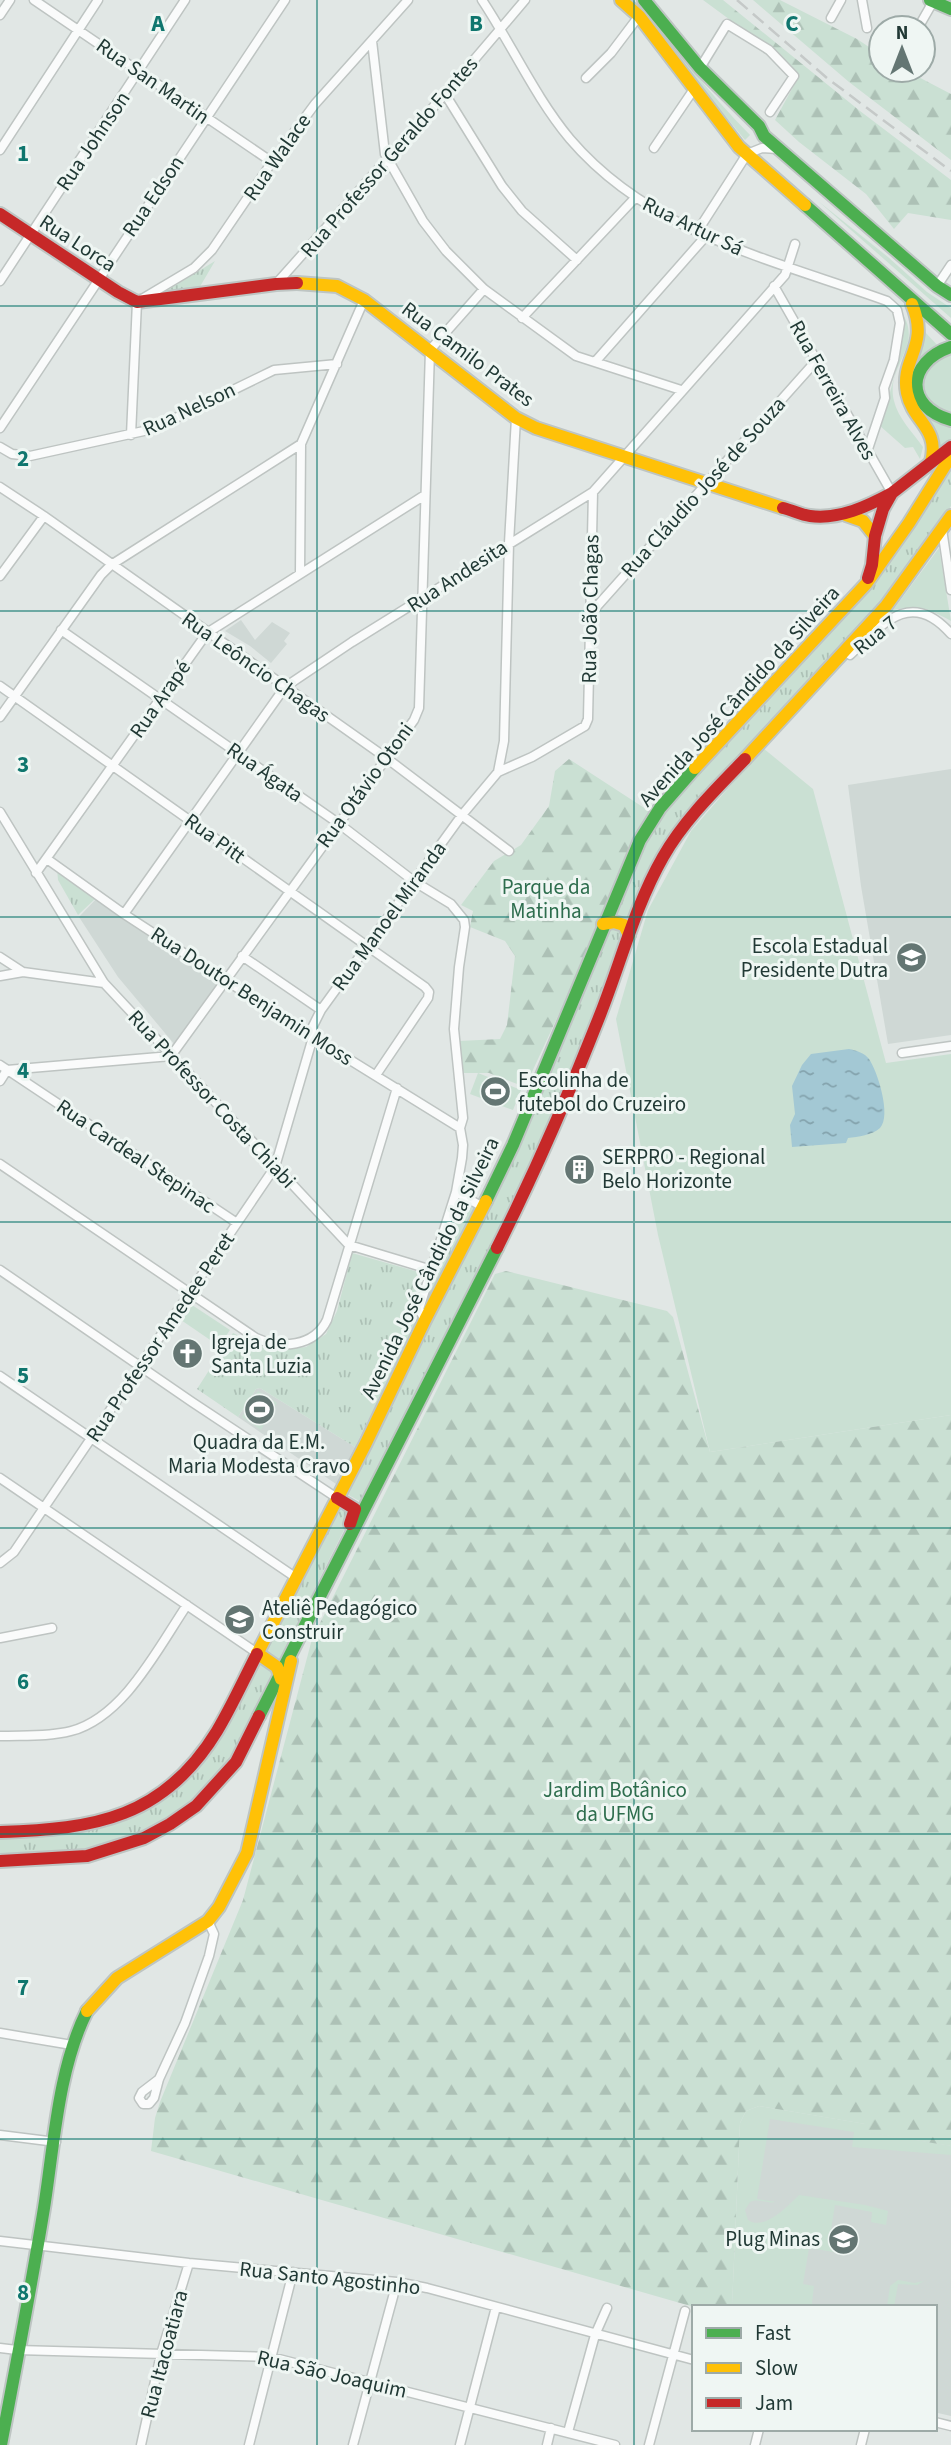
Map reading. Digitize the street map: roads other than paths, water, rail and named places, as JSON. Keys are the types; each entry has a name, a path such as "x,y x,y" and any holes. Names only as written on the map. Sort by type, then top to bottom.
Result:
{"main road":[{"path":"621,0 639,16 747,154 951,334"},
{"path":"644,0 700,68 751,118 777,149 937,286 951,295"},
{"path":"932,0 951,9"},
{"name":"Rua Lorca","path":"0,214 137,302"},
{"name":"Rua Camilo Prates","path":"137,302 276,284 327,284 345,289 364,300 516,418 536,428 810,516 845,515 892,494"},
{"path":"908,298 918,314 920,338 906,378 907,397 935,441 935,453 931,462"},
{"path":"951,347 937,351 923,362 916,382 918,396 926,409 942,419 951,420"},
{"path":"866,584 872,565 875,536 883,509 892,494 951,447"},
{"name":"Avenida José Cândido da Silveira","path":"0,1832 62,1830 99,1824 141,1807 177,1782 199,1758 217,1731 484,1208 538,1087 632,853 660,808 866,584 951,456"},
{"path":"845,515 860,517 875,536"},
{"path":"0,1861 87,1856 144,1838 196,1806 236,1762 279,1672 414,1414 558,1118 635,918 663,857 684,826 718,787 886,606 951,516"},
{"path":"610,908 616,917 628,921 635,918"},
{"path":"603,924 614,922 624,925 629,935"},
{"path":"337,1498 355,1511 341,1542 340,1554"},
{"path":"1,2445 72,2045 89,2007 117,1978 208,1921 219,1907 247,1853 294,1647"},
{"path":"257,1653 274,1664 279,1672 284,1693"}],"street":[{"path":"0,15 10,0"},
{"name":"Rua San Martin","path":"34,0 272,162"},
{"path":"0,150 98,0"},
{"name":"Rua Johnson","path":"0,281 186,0"},
{"name":"Rua Edson","path":"0,428 285,0"},
{"name":"Rua Walace","path":"137,302 194,268 204,259 315,104 408,0"},
{"name":"Rua Artur Sá","path":"482,0 557,122 588,158 635,198 706,236 786,268 871,295 892,305 900,315 894,360 867,452"},
{"name":"Rua Professor Geraldo Fontes","path":"276,284 445,94 524,0"},
{"path":"831,18 841,0"},
{"path":"862,0 867,28"},
{"path":"586,78 611,53 639,16"},
{"path":"700,68 727,24 769,50 794,76 770,112"},
{"path":"372,41 383,146 387,160 446,251 484,289 576,356 681,390"},
{"path":"654,148 694,89"},
{"path":"445,94 502,186 522,211 577,260"},
{"path":"697,232 747,154 762,148 777,149"},
{"path":"522,318 635,198"},
{"path":"595,362 706,236"},
{"name":"Rua Andesita","path":"124,914 285,687 352,642 593,492 785,275 795,244"},
{"path":"937,286 951,265"},
{"name":"Rua Ferreira Alves","path":"774,286 892,494"},
{"path":"430,350 484,289"},
{"path":"300,574 301,443 364,300"},
{"path":"131,435 137,302"},
{"name":"Rua Otávio Otoni","path":"171,1056 414,720 419,708 430,350"},
{"name":"Rua Cláudio José de Souza","path":"591,613 816,361"},
{"name":"Rua Nelson","path":"0,447 12,454 30,456 131,435 153,429 274,370 337,364"},
{"path":"498,772 504,741 509,543 516,418"},
{"path":"0,717 101,575 111,565 301,443"},
{"name":"Rua Leôncio Chagas","path":"0,487 385,757 509,851"},
{"name":"Rua João Chagas","path":"585,726 588,719 593,492"},
{"name":"Rua Arapé","path":"36,873 207,633 425,495"},
{"path":"0,576 44,516"},
{"path":"942,529 951,590"},
{"name":"Rua 7","path":"835,663 848,656 889,618 899,614 919,613 930,616 947,624 951,634"},
{"name":"Rua Ágata","path":"61,630 338,823 415,882 451,904 464,920 454,1029 463,1118 460,1128"},
{"name":"Rua Pitt","path":"0,686 429,992 428,998 376,1075"},
{"name":"Rua Manoel Miranda","path":"275,1167 313,1037 313,1027 321,1010 462,815 498,772 551,747 585,726"},
{"name":"Rua Professor Costa Chiabi","path":"0,812 104,983 275,1167 349,1245 432,1270"},
{"name":"Rua Doutor Benjamin Moss","path":"47,859 124,914 225,980 460,1128"},
{"path":"242,956 321,1010"},
{"path":"0,957 23,972"},
{"path":"0,976 23,972 104,983"},
{"path":"902,1053 951,1046"},
{"path":"0,1081 4,1068 171,1056"},
{"name":"Rua Cardeal Stepinac","path":"4,1068 237,1223"},
{"path":"0,1164 256,1338 268,1343 299,1343 311,1339 321,1331 397,1088"},
{"path":"425,1320 419,1309 456,1192 463,1145 460,1128"},
{"name":"Rua Professor Amedee Peret","path":"0,1563 14,1552 275,1167"},
{"path":"456,1192 484,1208"},
{"path":"0,1270 337,1498"},
{"path":"0,1376 296,1577"},
{"path":"0,1478 257,1653"},
{"path":"0,1736 56,1734 105,1715 128,1692 187,1605"},
{"path":"0,1638 52,1628"},
{"path":"159,2079 185,2023 209,1956 214,1934 208,1921"},
{"path":"0,2033 72,2045"},
{"path":"0,2135 56,2142"},
{"name":"Rua Santo Agostinho","path":"0,2241 189,2263 397,2282 692,2360"},
{"name":"Rua Itacoatiara","path":"141,2445 161,2354 189,2263"},
{"path":"249,2445 293,2272"},
{"path":"353,2445 397,2282"},
{"path":"460,2445 496,2307"},
{"path":"568,2432 607,2308"},
{"path":"649,2445 685,2311"},
{"name":"Rua São Joaquim","path":"0,2348 271,2357 615,2445"},
{"path":"547,2445 551,2428"}],"water":[{"path":"849,1049 867,1057 876,1073 884,1104 880,1128 869,1134 848,1138 846,1143 792,1147 790,1125 795,1114 792,1086 802,1065 811,1054"}],"railway":[{"path":"737,0 827,78 951,171"}],"place":[{"name":"Escola Estadual Presidente Dutra","path":"911,958"},
{"name":"Escolinha de futebol do Cruzeiro","path":"495,1092"},
{"name":"SERPRO - Regional Belo Horizonte","path":"579,1169"},
{"name":"Igreja de Santa Luzia","path":"188,1354"},
{"name":"Quadra da E.M. Maria Modesta Cravo","path":"259,1410"},
{"name":"Ateliê Pedagógico Construir","path":"239,1620"},
{"name":"Plug Minas","path":"843,2239"}],"park label":[{"name":"Parque da Matinha","path":"546,899"},
{"name":"Jardim Botânico da UFMG","path":"615,1802"}]}
